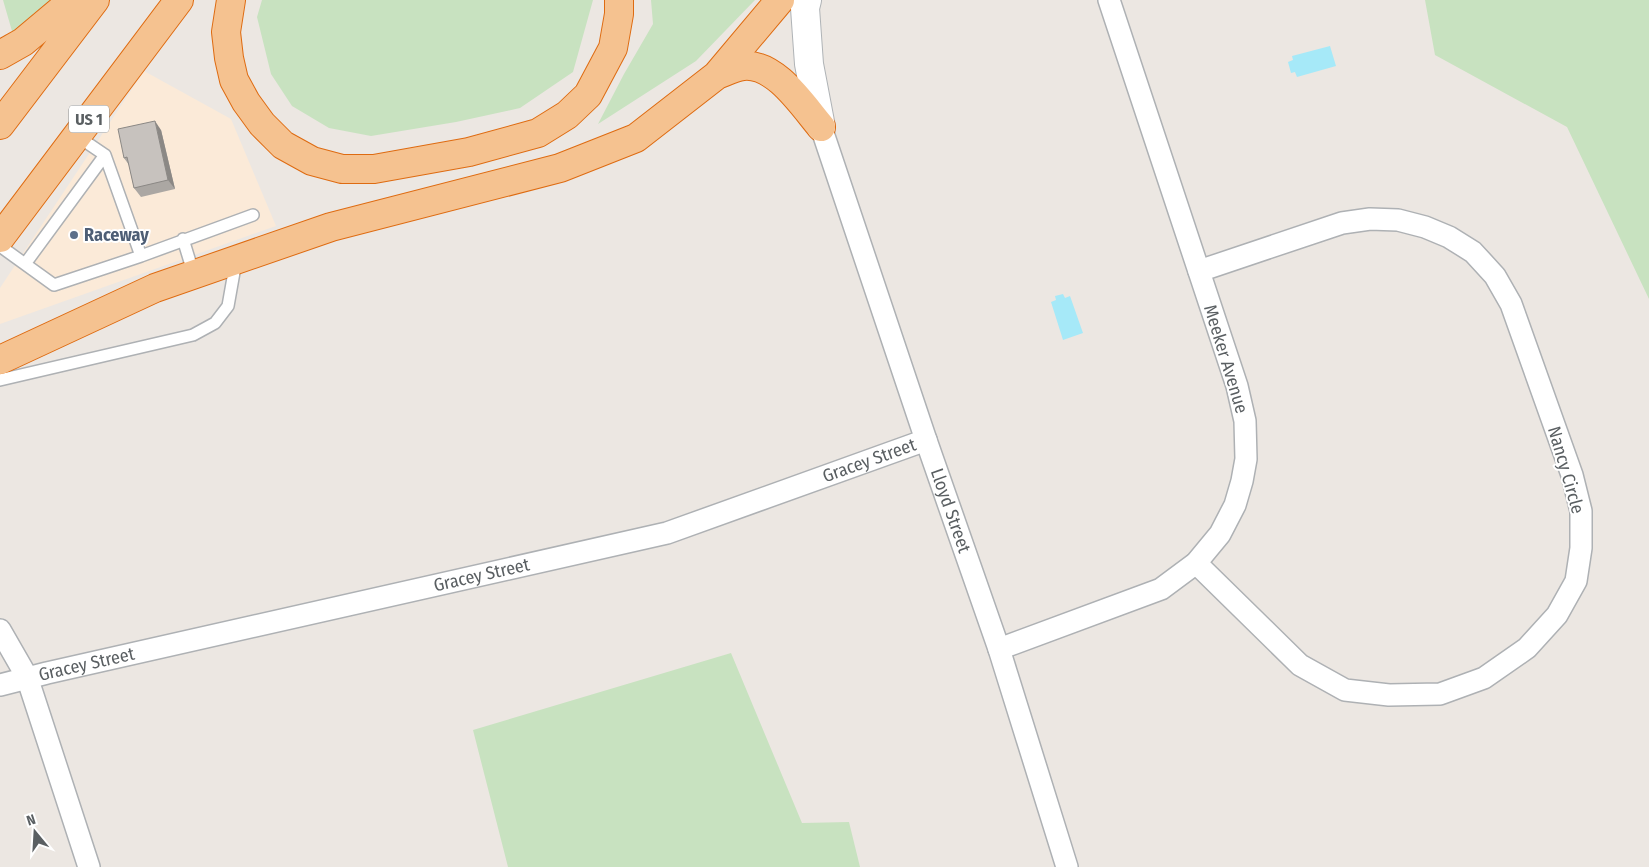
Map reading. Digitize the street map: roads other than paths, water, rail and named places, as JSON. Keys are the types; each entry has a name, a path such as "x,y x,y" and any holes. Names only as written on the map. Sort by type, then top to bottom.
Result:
{"highway":[{"path":"0,55 23,42 73,0"},
{"path":"0,126 95,0"},
{"name":"US 1","path":"0,238 179,0"},
{"path":"231,0 226,32 234,80 246,102 262,124 283,145 312,161 342,169 374,169 469,152 538,133 567,116 588,95 613,48 620,14 619,0"},
{"path":"0,360 155,288 331,227 560,168 636,138 717,75 780,0"},
{"path":"717,75 743,66 756,67 774,75 821,128"}],"main road":[{"path":"807,0 805,8 809,64 821,128"}],"street":[{"name":"Meeker Avenue","path":"999,649 1161,589 1196,563 1220,534 1235,505 1246,459 1245,421 1237,386 1109,0"},
{"name":"Lloyd Street","path":"821,128 926,440 999,649 1067,867"},
{"name":"Nancy Circle","path":"1196,563 1300,664 1345,690 1389,695 1440,694 1484,678 1527,648 1557,616 1576,581 1582,548 1581,512 1572,475 1511,304 1495,276 1473,252 1449,237 1425,228 1398,220 1370,219 1342,223 1199,271"},
{"name":"Gracey Street","path":"0,685 667,533 926,440"},
{"path":"0,630 27,678 89,867"}],"lane":[{"path":"76,136 105,155 141,256"},
{"path":"25,264 105,155"},
{"path":"0,246 54,285 141,256 183,239 253,215"},
{"path":"183,239 194,276"},
{"path":"0,380 193,335 214,322 228,306 236,261"}],"water":[{"path":"1330,46 1336,66 1297,77 1295,72 1291,73 1288,62 1293,60 1292,56"},
{"path":"1063,294 1065,298 1070,296 1083,333 1063,340 1051,302 1056,300 1055,296"}],"place":[{"name":"Raceway","path":"74,235"}]}
